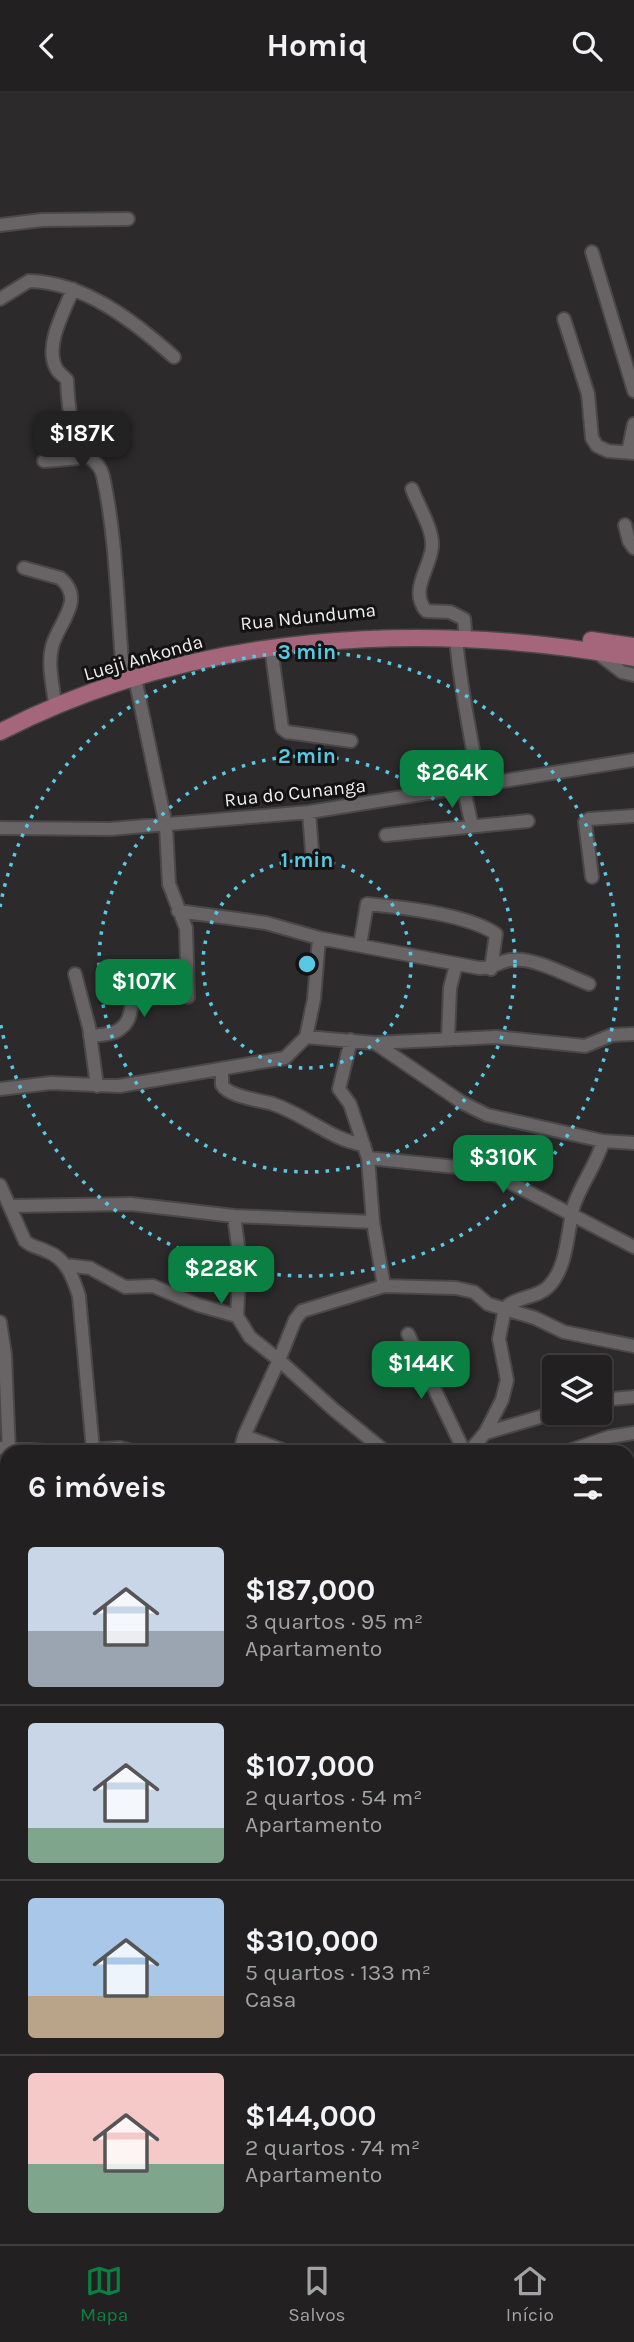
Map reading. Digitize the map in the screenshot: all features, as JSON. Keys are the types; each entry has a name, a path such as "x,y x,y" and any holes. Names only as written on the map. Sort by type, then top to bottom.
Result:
{"main road":[{"name":"Rua Ndunduma","path":"0,723 54,697 208,650 291,635 383,629 634,646"},
{"name":"Lueji Ankonda","path":"0,732 129,676 271,647 460,633 634,658"}],"street":[{"path":"0,225 42,220 128,219"},
{"path":"592,252 634,391"},
{"path":"0,299 29,281 73,289 141,327 174,357"},
{"path":"73,289 54,340 52,354 57,372 66,380 75,433 84,451 102,473 111,520 129,676 166,825 167,872 178,911 186,928 188,997"},
{"path":"564,319 588,394 592,438 597,446 608,451 631,452 634,424"},
{"path":"44,461 91,457"},
{"path":"412,489 432,542 419,593 422,606 426,611 458,615 464,619 460,633 461,696 468,717 479,785"},
{"path":"625,525 629,541 634,548"},
{"path":"24,568 60,577 70,593 70,613 52,643 54,697"},
{"path":"271,647 282,727 287,732 351,740"},
{"name":"Lueji Ankonda","path":"596,652 622,672 634,675"},
{"name":"Rua do Cunanga","path":"0,828 110,829 309,812 634,760"},
{"path":"463,786 472,826"},
{"path":"309,812 312,851"},
{"path":"593,877 585,822 589,819 634,816"},
{"path":"386,835 528,821"},
{"path":"360,945 368,904 431,915 485,927 496,934 491,969"},
{"path":"178,911 267,923 319,938 456,965 491,969 511,960 550,967 589,983"},
{"path":"0,1089 51,1083 119,1086 274,1062 292,1053 306,1037 314,999 319,938"},
{"path":"90,1036 116,1032 121,1027 128,1017 135,988 147,976 159,969 186,965"},
{"path":"448,1039 450,988 456,965"},
{"path":"75,974 90,1036 97,1086"},
{"path":"306,1037 375,1043 519,1038 579,1046 612,1035 634,1034"},
{"path":"351,1040 339,1089 350,1104 366,1152 373,1222 384,1286"},
{"path":"375,1043 475,1110 501,1119 603,1141 634,1143"},
{"path":"222,1069 222,1085 229,1092 302,1116 326,1134 366,1152 486,1170 634,1247"},
{"path":"474,1445 485,1433 502,1399 507,1380 499,1339 505,1308 516,1300 544,1290 552,1282 564,1253 572,1215 603,1141"},
{"path":"0,1185 27,1243 50,1252 65,1265 79,1296 93,1445"},
{"path":"11,1206 131,1205 234,1216 373,1222"},
{"path":"234,1216 240,1259 237,1316 250,1337 377,1445"},
{"path":"65,1265 90,1268 124,1287 153,1286 198,1305 237,1316"},
{"path":"242,1445 295,1320 302,1311 384,1286 466,1289 488,1304 535,1318 564,1332 634,1346"},
{"path":"0,1322 5,1345 6,1445"},
{"path":"408,1334 463,1445"},
{"path":"612,1399 634,1397"},
{"path":"485,1433 542,1416"},
{"path":"586,1445 609,1437 634,1433"},
{"path":"244,1436 269,1445"}]}
